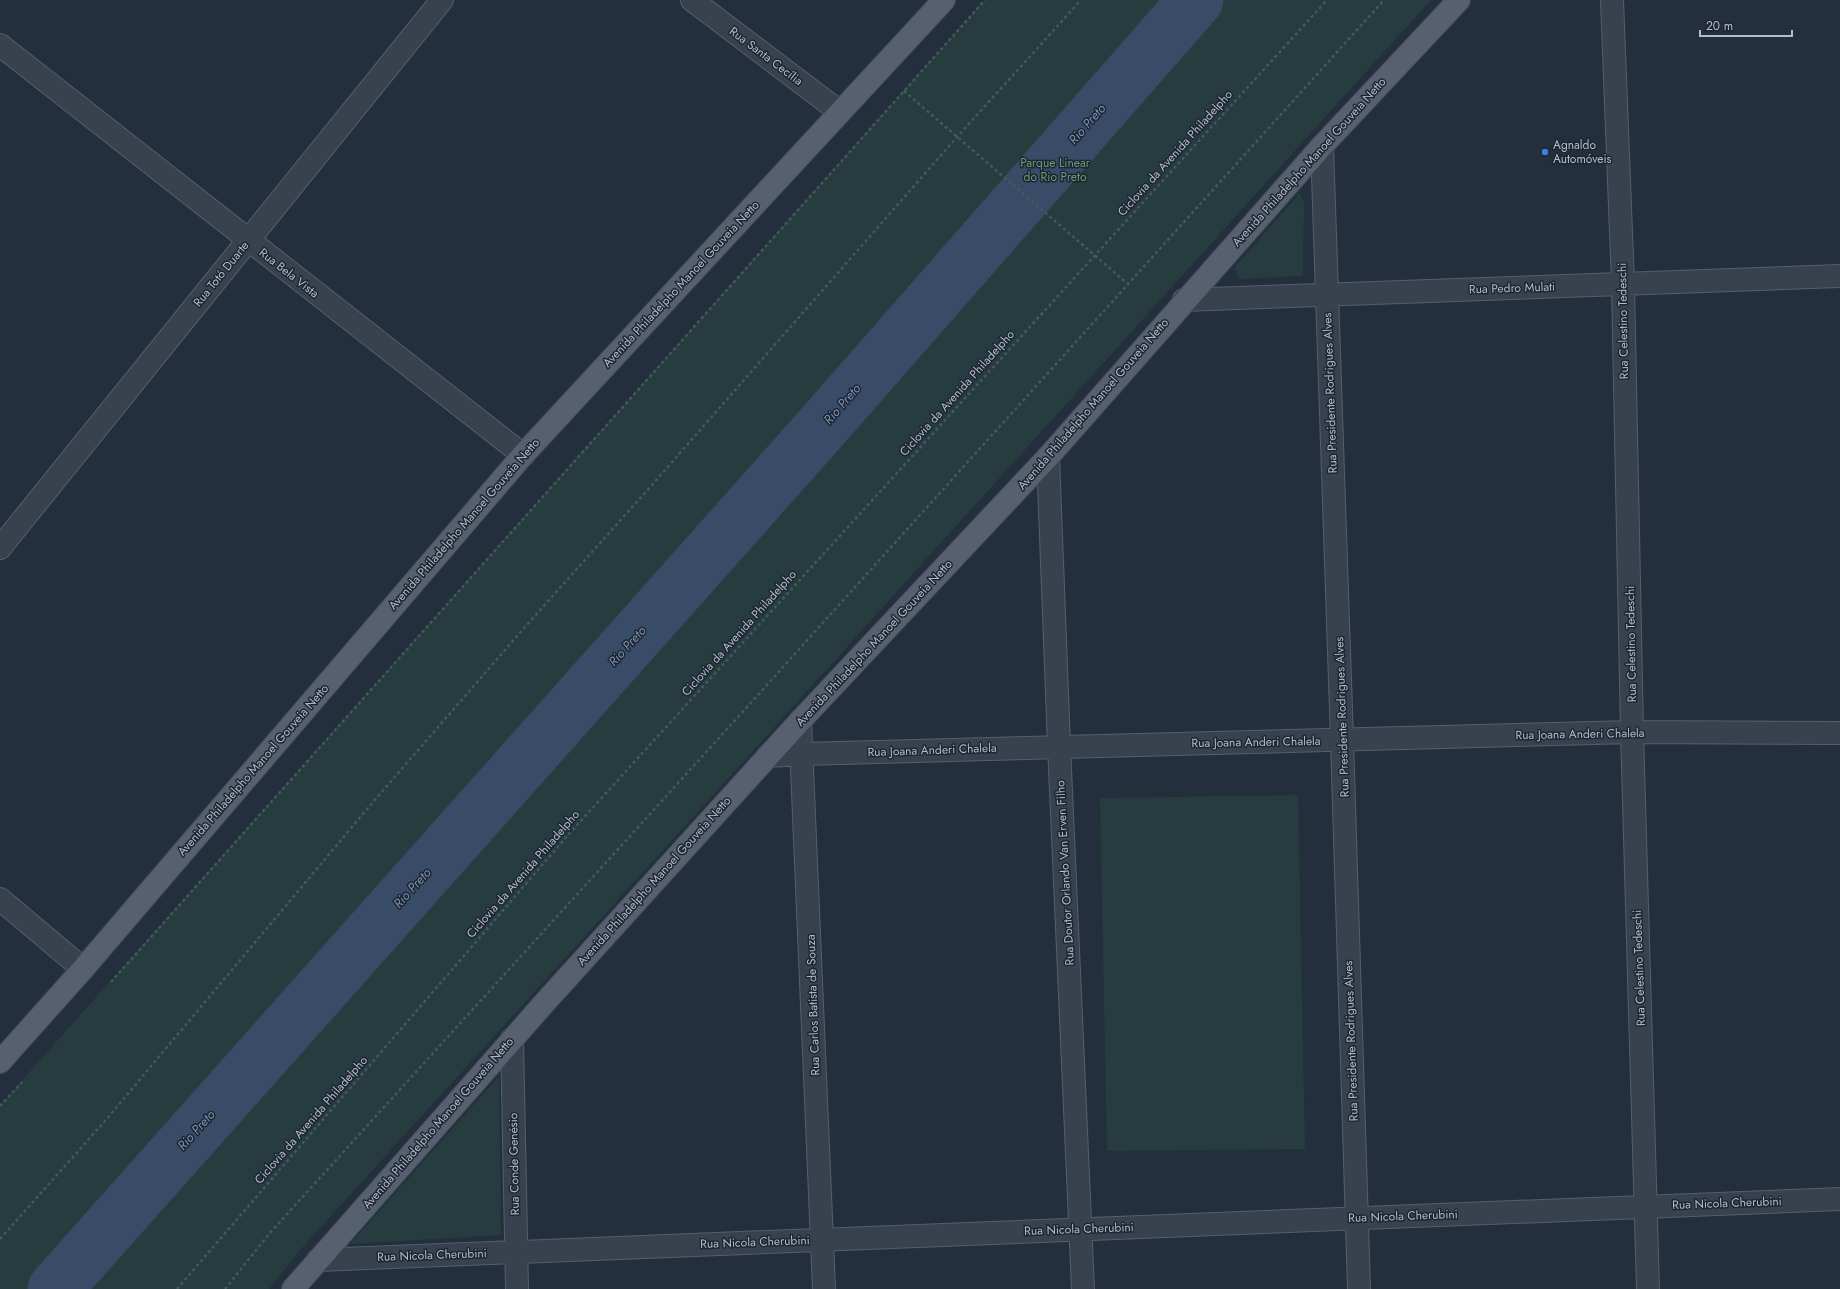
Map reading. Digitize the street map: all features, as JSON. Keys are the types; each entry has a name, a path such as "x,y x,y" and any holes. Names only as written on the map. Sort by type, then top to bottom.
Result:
{"main road":[{"name":"Avenida Philadelpho Manoel Gouveia Netto","path":"0,1062 83,969 523,455 944,0"},
{"name":"Avenida Philadelpho Manoel Gouveia Netto","path":"293,1289 512,1039 800,721 1048,457 1184,300 1322,146 1459,0"}],"street":[{"name":"Rua Totó Duarte","path":"0,548 442,0"},
{"name":"Rua Santa Cecília","path":"692,0 840,112"},
{"name":"Rua Celestino Tedeschi","path":"1612,0 1623,284 1632,732 1648,1289"},
{"name":"Rua Bela Vista","path":"0,45 248,241 523,455"},
{"name":"Rua Presidente Rodrigues Alves","path":"1322,146 1359,1289"},
{"name":"Rua Pedro Mulati","path":"1184,300 1840,276"},
{"name":"Rua Doutor Orlando Van Erven Filho","path":"1048,457 1059,746 1082,1229 1083,1289"},
{"name":"Rua Carlos Batista de Souza","path":"800,721 824,1289"},
{"name":"Rua Joana Anderi Chalela","path":"768,756 1059,746 1632,732 1840,733"},
{"path":"0,899 83,969"},
{"name":"Rua Conde Genésio","path":"512,1039 517,1289"},
{"name":"Rua Nicola Cherubini","path":"318,1260 1840,1198"}],"path":[{"path":"106,987 985,0"},
{"path":"0,1239 105,1121 368,808 525,627 646,492 957,137 1081,0"},
{"name":"Ciclovia da Avenida Philadelpho","path":"177,1289 568,835 1327,0"},
{"path":"225,1289 274,1228 744,711 1384,0"},
{"path":"904,91 1128,284"},
{"path":"0,1106 27,1076"}],"green space":[{"name":"Parque Linear do Rio Preto","path":"984,0 1431,0 300,1250 269,1289 0,1289 0,1105"},
{"path":"1300,193 1304,202 1303,276 1240,279 1234,268"},
{"path":"1298,795 1305,1149 1107,1151 1100,798"},
{"path":"499,1076 501,1235 350,1244"}],"waterway":[{"name":"Rio Preto","path":"55,1289 829,419 1196,0"}],"place":[{"name":"Agnaldo Automóveis","path":"1545,152"}]}
